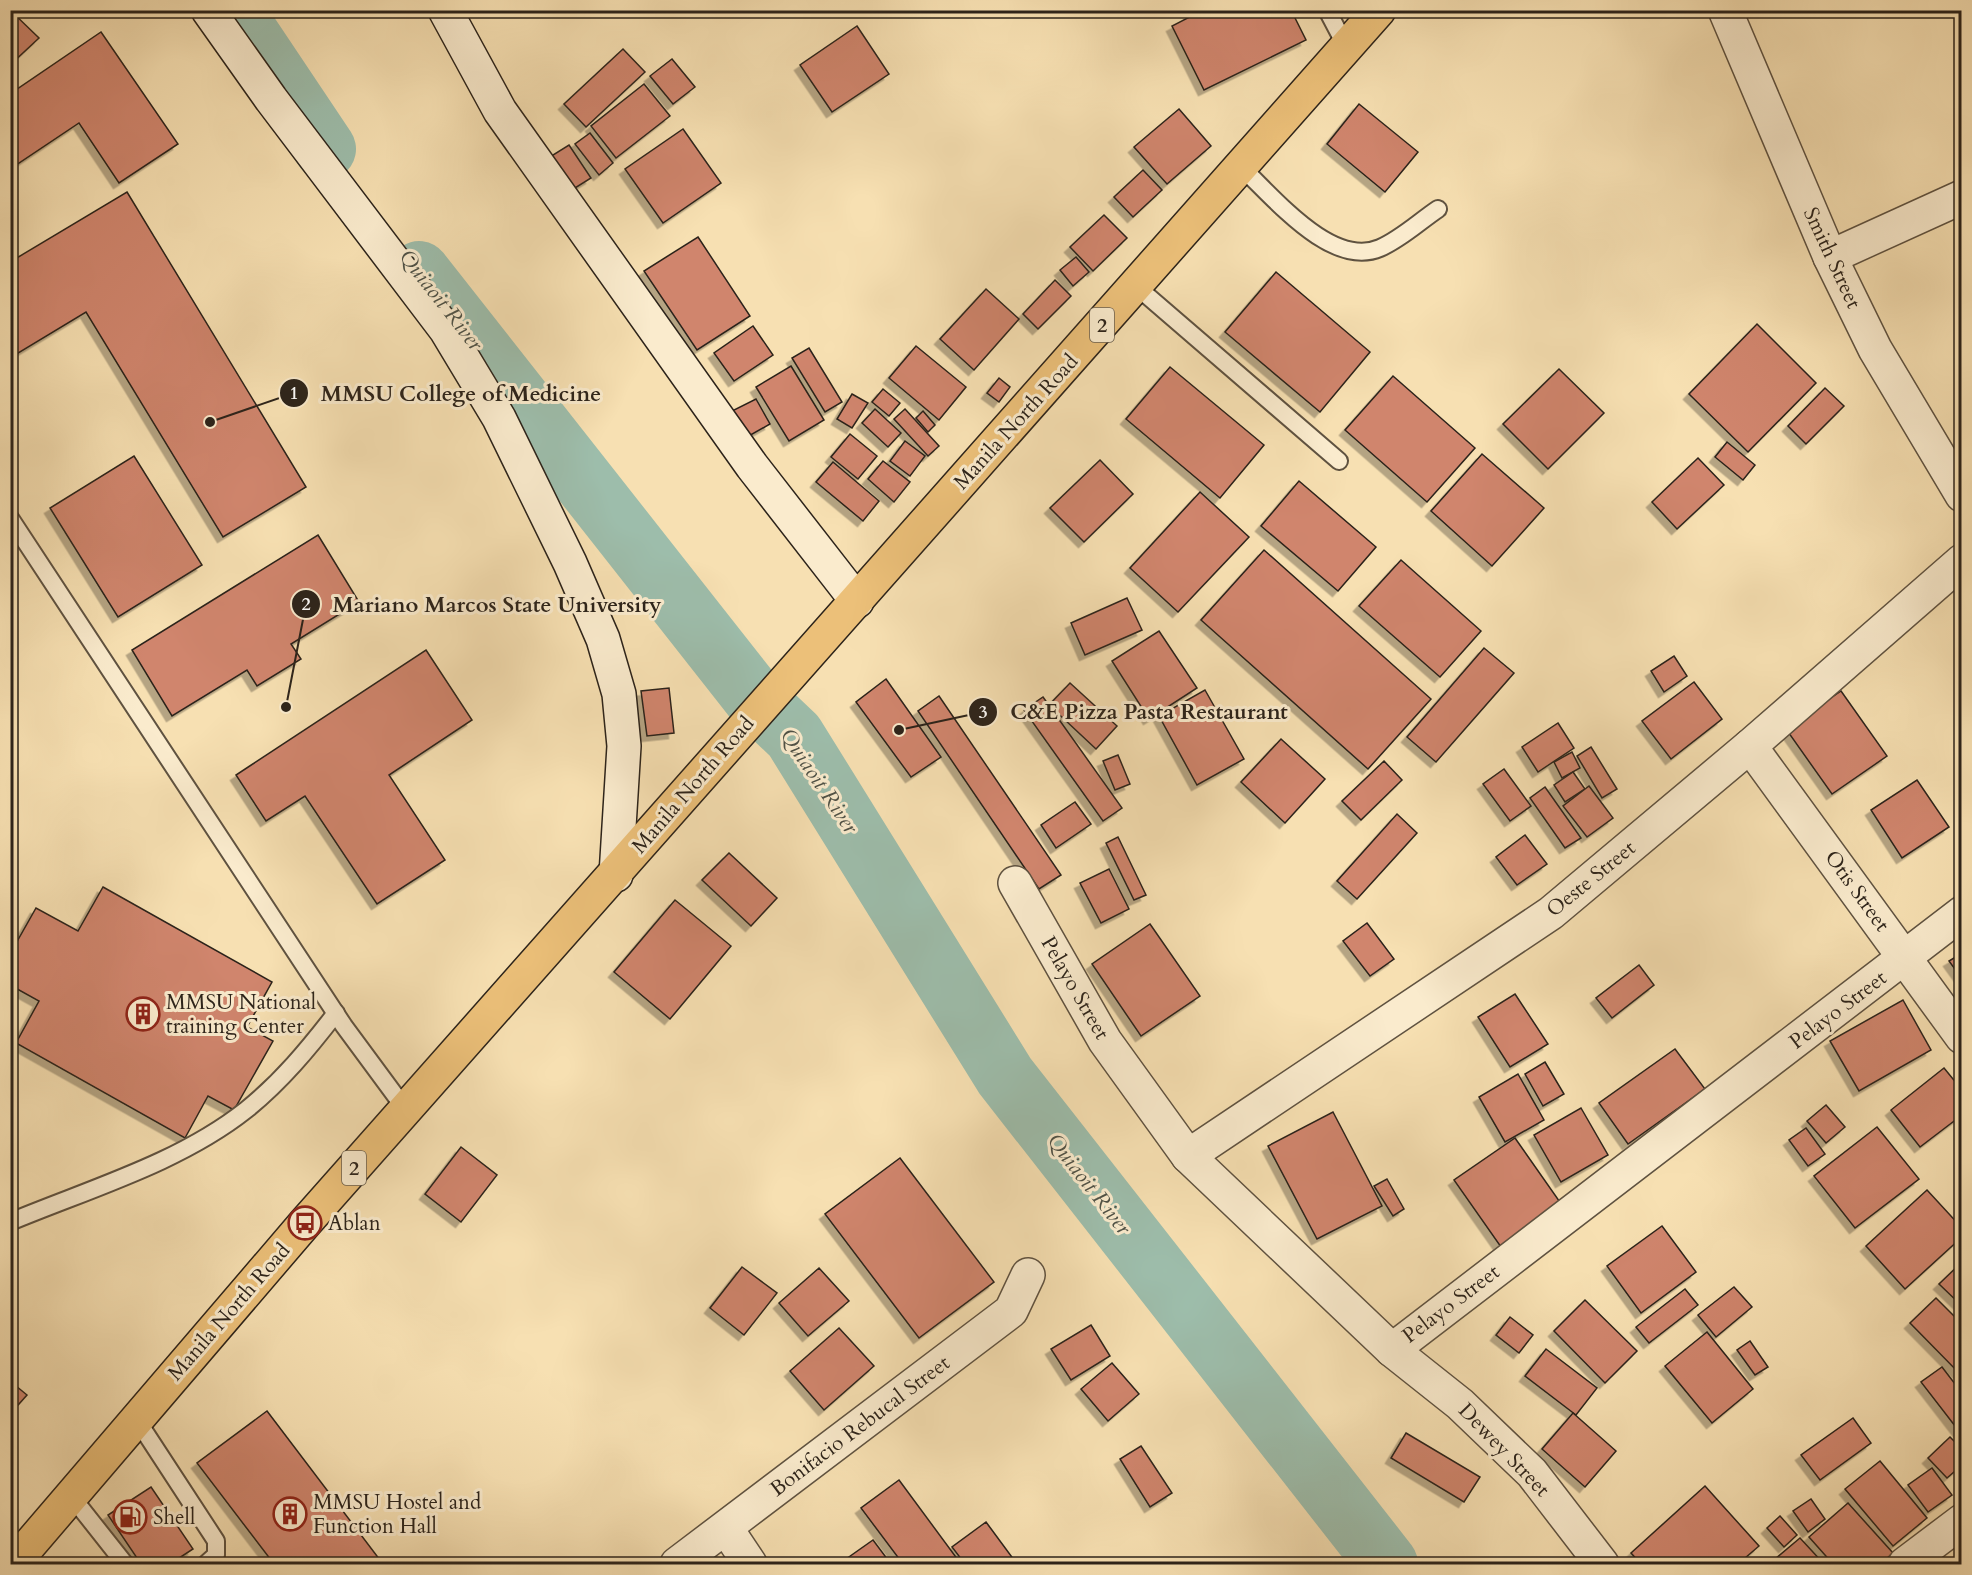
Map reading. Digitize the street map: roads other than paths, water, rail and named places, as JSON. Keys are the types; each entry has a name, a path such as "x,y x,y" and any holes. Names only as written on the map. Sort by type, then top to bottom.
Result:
{"highway":[{"name":"Manila North Road","path":"13,1564 406,1110 616,875 700,775 857,601 1379,10"}],"street":[{"path":"208,10 271,99 446,330 499,418 570,563 603,639 619,694 624,746 616,875"},
{"path":"445,10 500,111 752,466 857,601"},
{"name":"Smith Street","path":"1725,10 1830,257 1875,350 1962,495"},
{"path":"1830,257 1962,197"},
{"name":"Oeste Street","path":"1188,1156 1551,912 1750,746 1962,561"},
{"name":"Otis Street","path":"1750,746 1962,1037"},
{"name":"Pelayo Street","path":"1015,883 1105,1041 1188,1156 1392,1350 1962,913"},
{"name":"Bonifacio Rebucal Street","path":"677,1564 1011,1311 1028,1275"},
{"name":"Dewey Street","path":"1392,1350 1460,1404 1532,1473 1602,1564"},
{"path":"1905,1564 1962,1521"},
{"path":"726,1528 750,1564"}],"lane":[{"path":"1327,10 1347,48"},
{"path":"1240,166 1321,240 1349,251 1379,248 1438,209"},
{"path":"1136,286 1339,461"},
{"path":"10,518 336,1013 406,1110"},
{"path":"10,1222 152,1164 205,1138 246,1110 298,1061 336,1013"},
{"path":"137,1420 216,1541 216,1555 206,1564"},
{"path":"72,1497 125,1564"}],"waterway":[{"name":"Quiaoit River","path":"232,10 325,149"},
{"name":"Quiaoit River","path":"419,272 755,699 794,736 1005,1076 1387,1564"}],"place":[{"name":"MMSU College of Medicine","path":"210,422"},
{"name":"Mariano Marcos State University","path":"286,707"},
{"name":"C&E Pizza Pasta Restaurant","path":"899,730"},
{"name":"MMSU National training Center","path":"143,1014"},
{"name":"Ablan","path":"305,1223"},
{"name":"MMSU Hostel and Function Hall","path":"290,1514"},
{"name":"Shell","path":"130,1517"}]}
